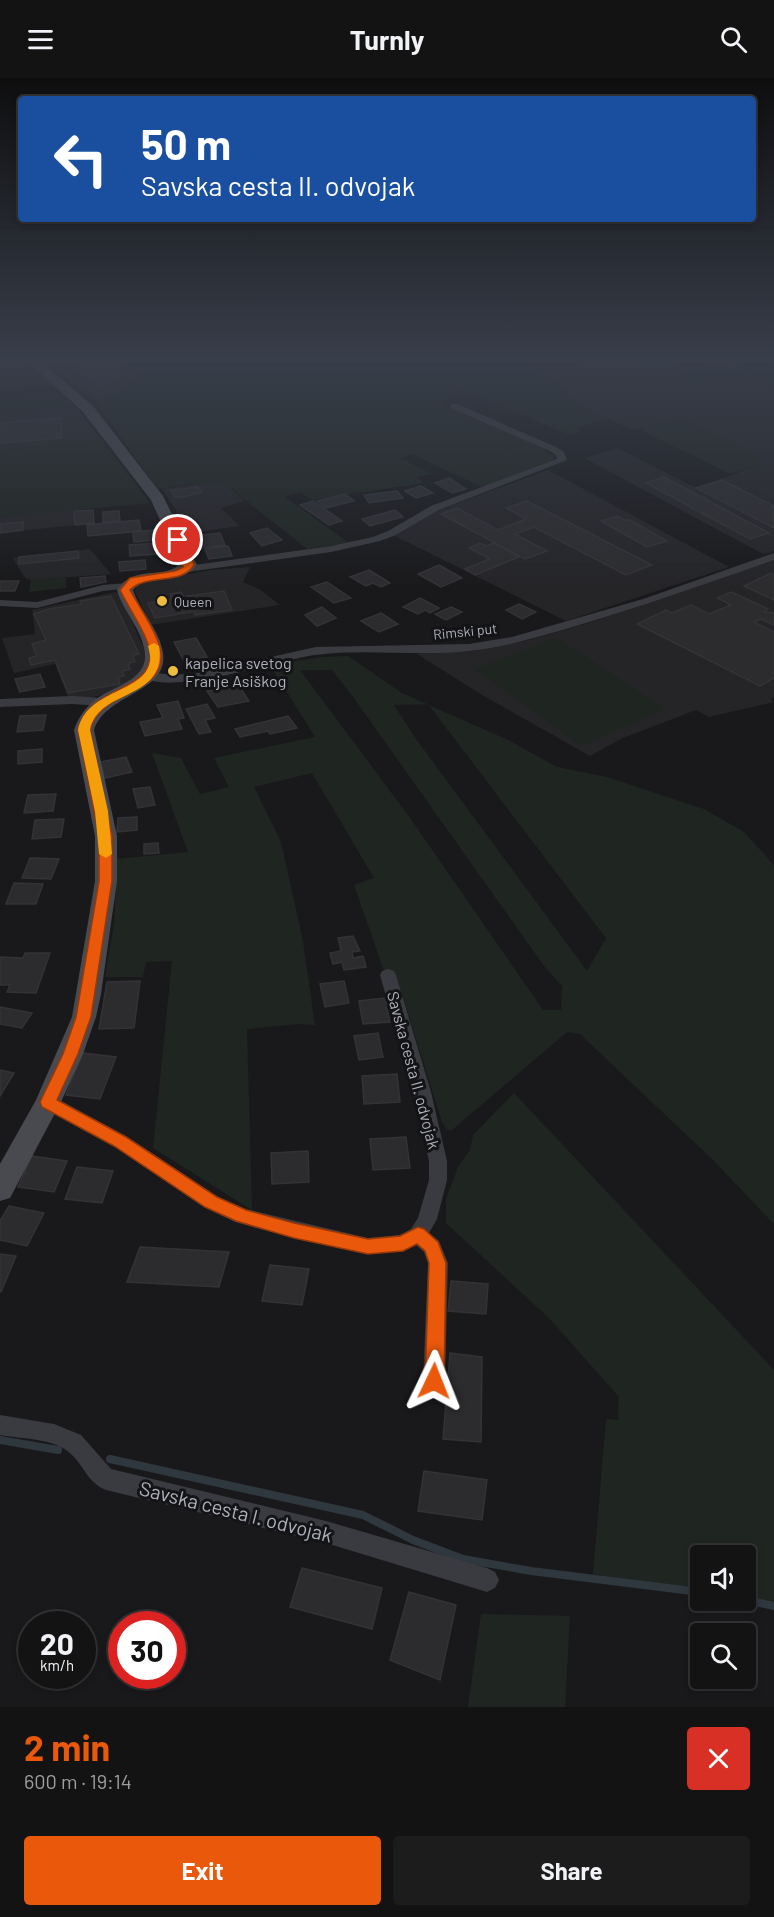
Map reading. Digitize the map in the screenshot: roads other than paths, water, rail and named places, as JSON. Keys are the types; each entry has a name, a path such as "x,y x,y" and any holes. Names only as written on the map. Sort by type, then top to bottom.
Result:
{"street":[{"path":"109,436 158,499 187,557 189,565 187,569"},
{"path":"0,603 37,605 103,588 126,586 140,579 178,573 187,569 331,549 392,533 435,508 562,460 561,454 553,449 523,436"},
{"name":"Rimski put","path":"149,676 172,679 198,677 316,651 469,648 514,640 647,601 774,556"},
{"path":"0,1190 48,1102 84,1017 106,881 105,836 84,730 86,718 103,702 134,687 149,676 156,654 153,643 125,594 126,586"},
{"path":"0,703 72,700 103,702"},
{"name":"Savska cesta II. odvojak","path":"388,975 422,1092 438,1161 438,1180 430,1209 418,1234"},
{"path":"48,1102 120,1141 211,1202 242,1216 368,1246 403,1243 418,1234 432,1247 438,1263 434,1381"},
{"name":"Savska cesta I. odvojak","path":"0,1425 67,1438 80,1447 93,1470 106,1479 326,1532 487,1580"}],"waterway":[{"path":"0,1440 58,1450"},
{"path":"110,1459 363,1515 413,1540 463,1559 531,1571 690,1591"},
{"path":"756,1602 774,1606"}],"place":[{"name":"Queen","path":"162,601"},
{"name":"kapelica svetog Franje Asiškog","path":"173,671"}]}
